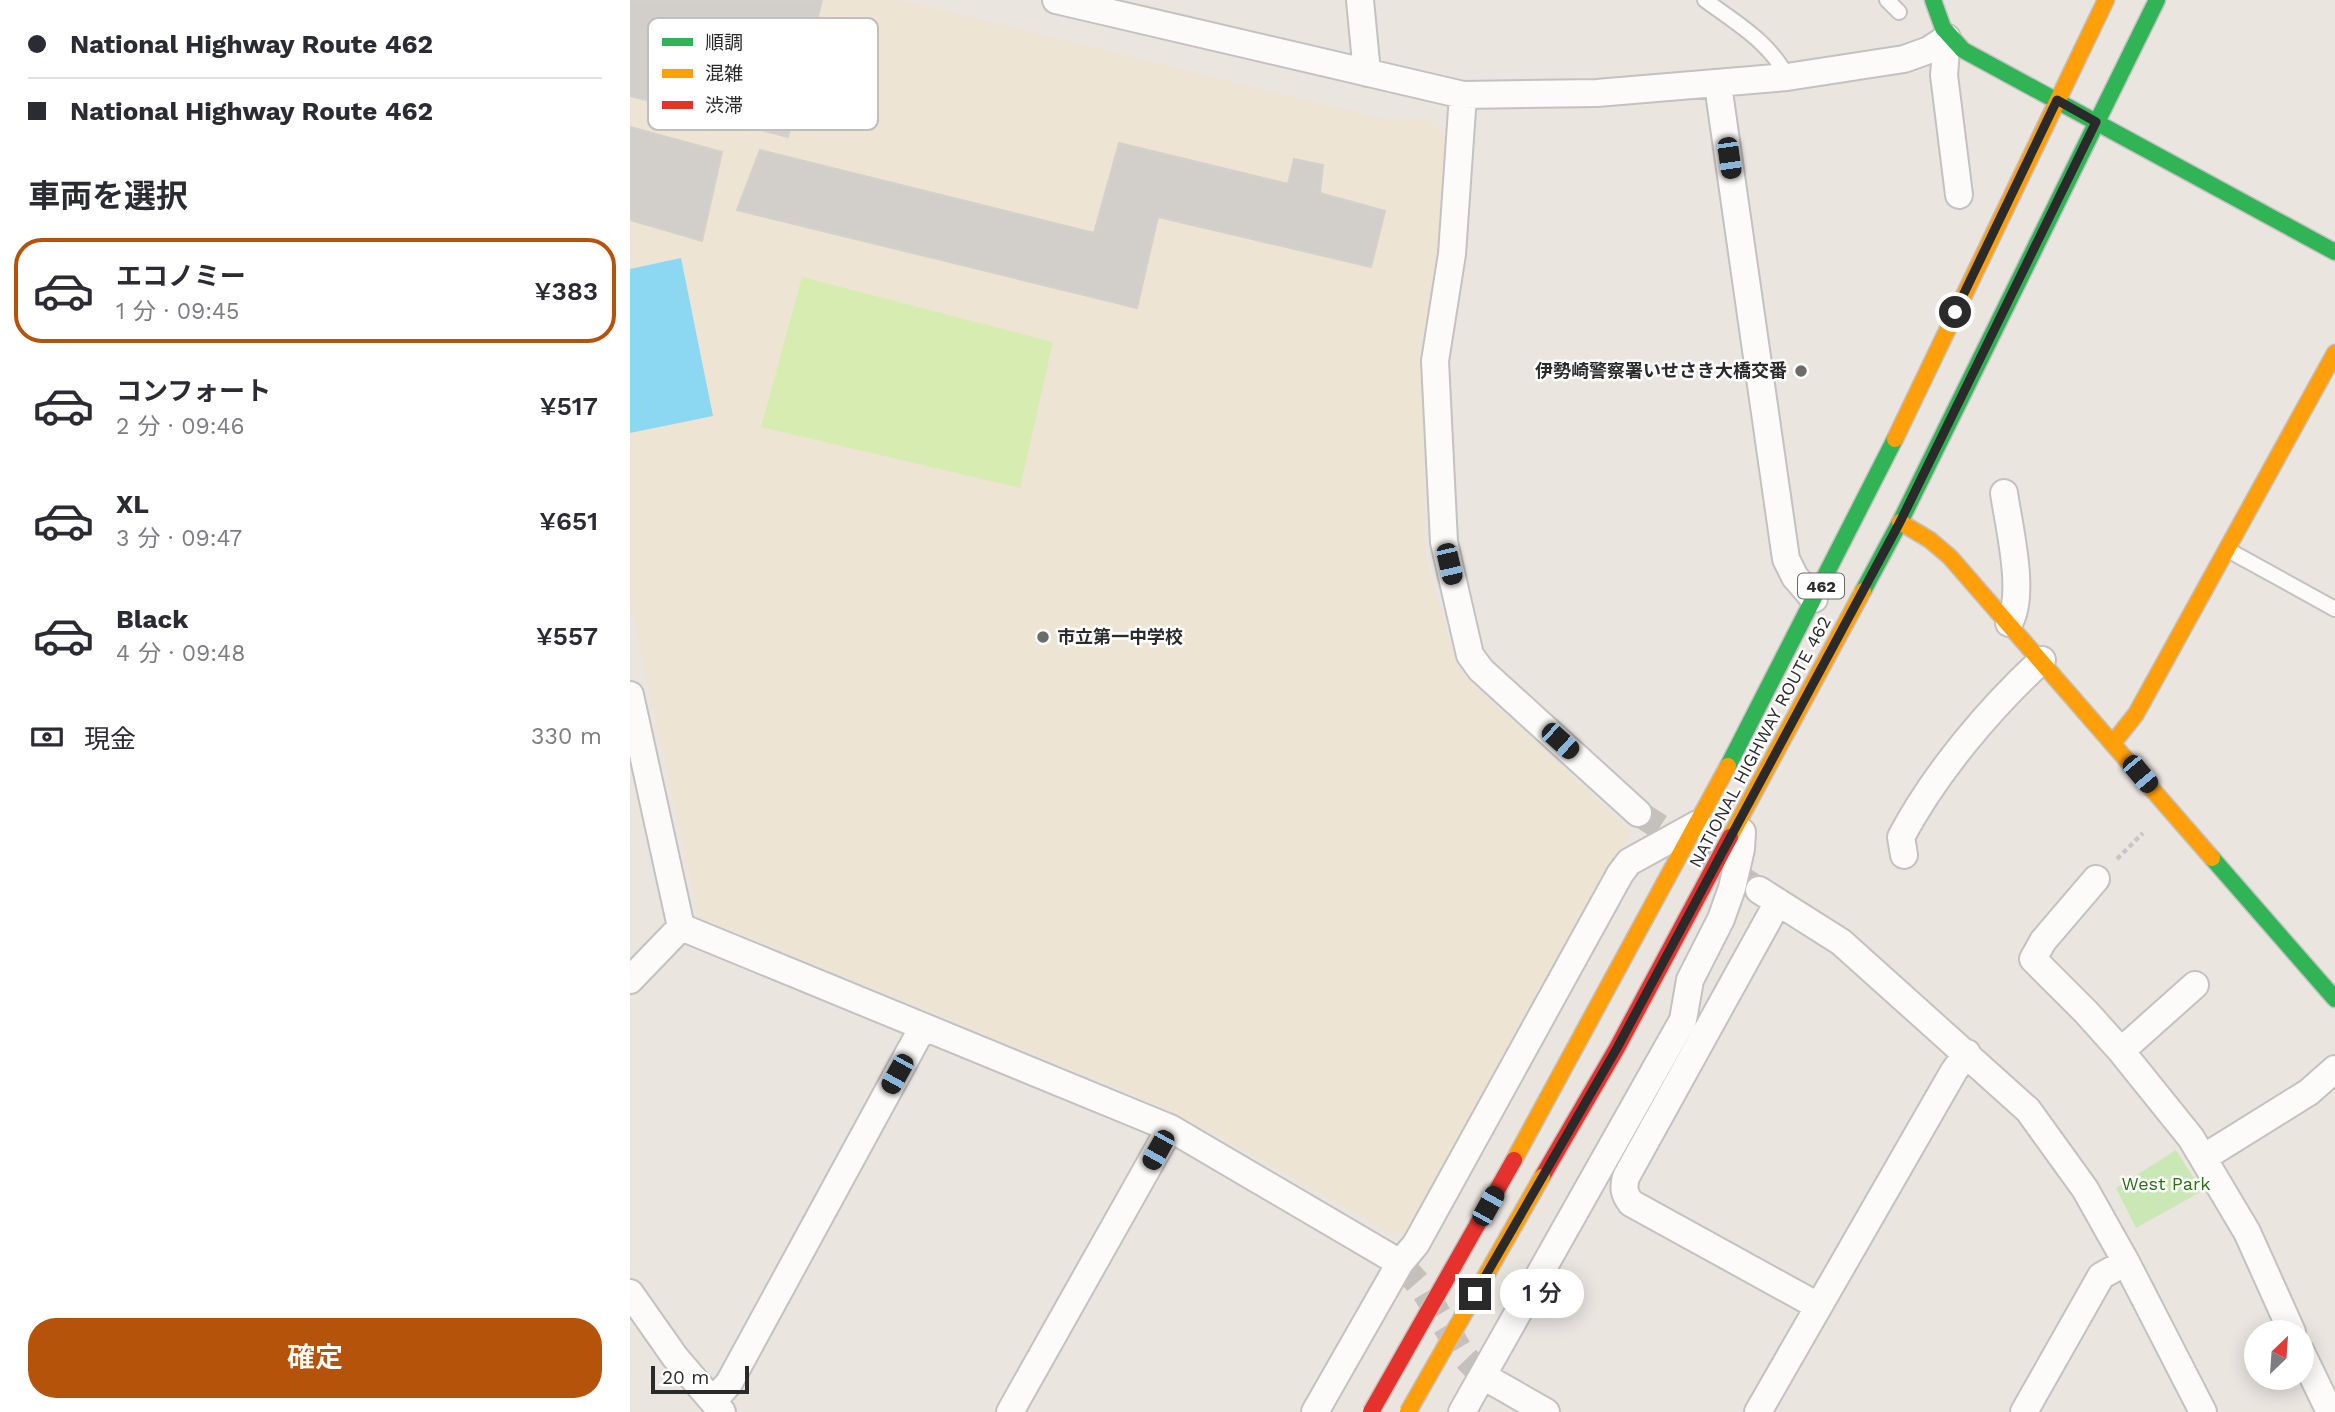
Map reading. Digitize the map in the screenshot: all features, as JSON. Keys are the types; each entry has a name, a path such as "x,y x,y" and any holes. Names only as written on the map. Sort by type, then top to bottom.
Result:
{"main road":[{"path":"1933,0 1938,20 1947,38 1963,50 2335,252"},
{"name":"NATIONAL HIGHWAY ROUTE 462","path":"1371,1412 1514,1160 1698,824 1873,485 2106,0"},
{"name":"NATIONAL HIGHWAY ROUTE 462","path":"1408,1412 1617,1048 1900,522 2157,0"},
{"path":"2113,744 2136,714 2335,353"},
{"path":"1900,522 1950,556 2335,999"}],"street":[{"path":"1056,0 1142,10 1367,73 1463,95 1597,93 1718,85 1787,77 1904,60 1947,38"},
{"path":"1360,0 1367,73"},
{"path":"1947,38 1944,75 1959,195"},
{"path":"1718,85 1786,559 1795,577 1814,599"},
{"path":"1463,95 1452,254 1435,361 1444,542 1470,655 1481,670 1639,813"},
{"path":"2004,493 2017,593 2014,615 2009,623"},
{"path":"1903,855 1901,836 1957,753 2018,682 2042,660"},
{"path":"630,695 681,927"},
{"path":"1462,1412 1683,1020 1690,980 1721,919 1732,888 1741,849 1742,817"},
{"path":"1315,1412 1401,1263 1416,1244 1620,874 1629,862 1698,824"},
{"path":"2095,880 2043,940 2033,959 2086,1012 2145,1078 2203,1158 2247,1232 2287,1320"},
{"path":"1818,1307 1631,1203 1625,1195 1624,1187 1626,1177 1769,896 1840,942 2028,1110 2085,1189 2203,1412"},
{"path":"681,927 1170,1128 1401,1263"},
{"path":"630,980 681,927"},
{"path":"2121,1051 2195,985"},
{"path":"630,1293 675,1357 718,1407 923,1027"},
{"path":"1758,1412 1954,1071 1967,1053"},
{"path":"2203,1158 2309,1092 2335,1069"},
{"path":"1010,1412 1170,1128"},
{"path":"2024,1412 2101,1276 2126,1262"},
{"path":"1483,1376 1546,1412"},
{"path":"2314,1379 2330,1412"}],"lane":[{"path":"1705,0 1765,45 1778,60 1787,77"},
{"path":"1887,0 1899,12"},
{"path":"2227,549 2335,609"}],"path":[{"path":"2095,880 2169,808"}],"shaded area":[{"name":"市立第一中学校","path":"630,0 899,0 1384,119 1431,121 1445,139 1437,250 1421,359 1426,558 1458,670 1631,831 1408,1232 1389,1232 1210,1131 1147,1100 699,917 630,603"}],"green space":[{"path":"802,277 1053,342 1020,488 761,427"},
{"name":"West Park","path":"2176,1150 2202,1191 2136,1228 2116,1188"}],"water":[{"path":"681,258 713,416 630,433 630,269"}],"building":[{"path":"630,0 822,0 818,18 648,18 648,101 630,96"},
{"path":"630,127 722,152 702,241 630,220"},
{"path":"761,130 790,130 788,137"},
{"path":"1119,143 1288,184 1294,159 1323,165 1320,193 1385,211 1371,267 1158,217 1137,308 737,210 760,150 1094,233"}],"tunnel":[{"path":"1638,813 1759,890"},
{"path":"1400,1263 1423,1289 1462,1354 1483,1376"}],"traffic: fast":[{"path":"1933,0 1943,28 1963,50 2335,252"},
{"path":"1863,591 1900,522 2157,0"},
{"path":"1728,766 1895,439"},
{"path":"2212,858 2335,999"}],"traffic: slow":[{"path":"1895,439 2106,0"},
{"path":"2113,743 2136,714 2335,353"},
{"path":"1900,522 1930,540 1950,557 2212,858"},
{"path":"1730,837 1863,591"},
{"path":"1514,1160 1728,766"},
{"path":"1408,1412 1542,1177"}],"traffic: jam":[{"path":"1542,1177 1617,1048 1730,837"},
{"path":"1371,1412 1514,1160"}],"place":[{"name":"伊勢崎警察署いせさき大橋交番","path":"1801,371"},
{"name":"市立第一中学校","path":"1043,637"}],"route":[{"path":"1475,1294 1617,1048 1900,522 2096,122 2057,100 1955,312"}]}
